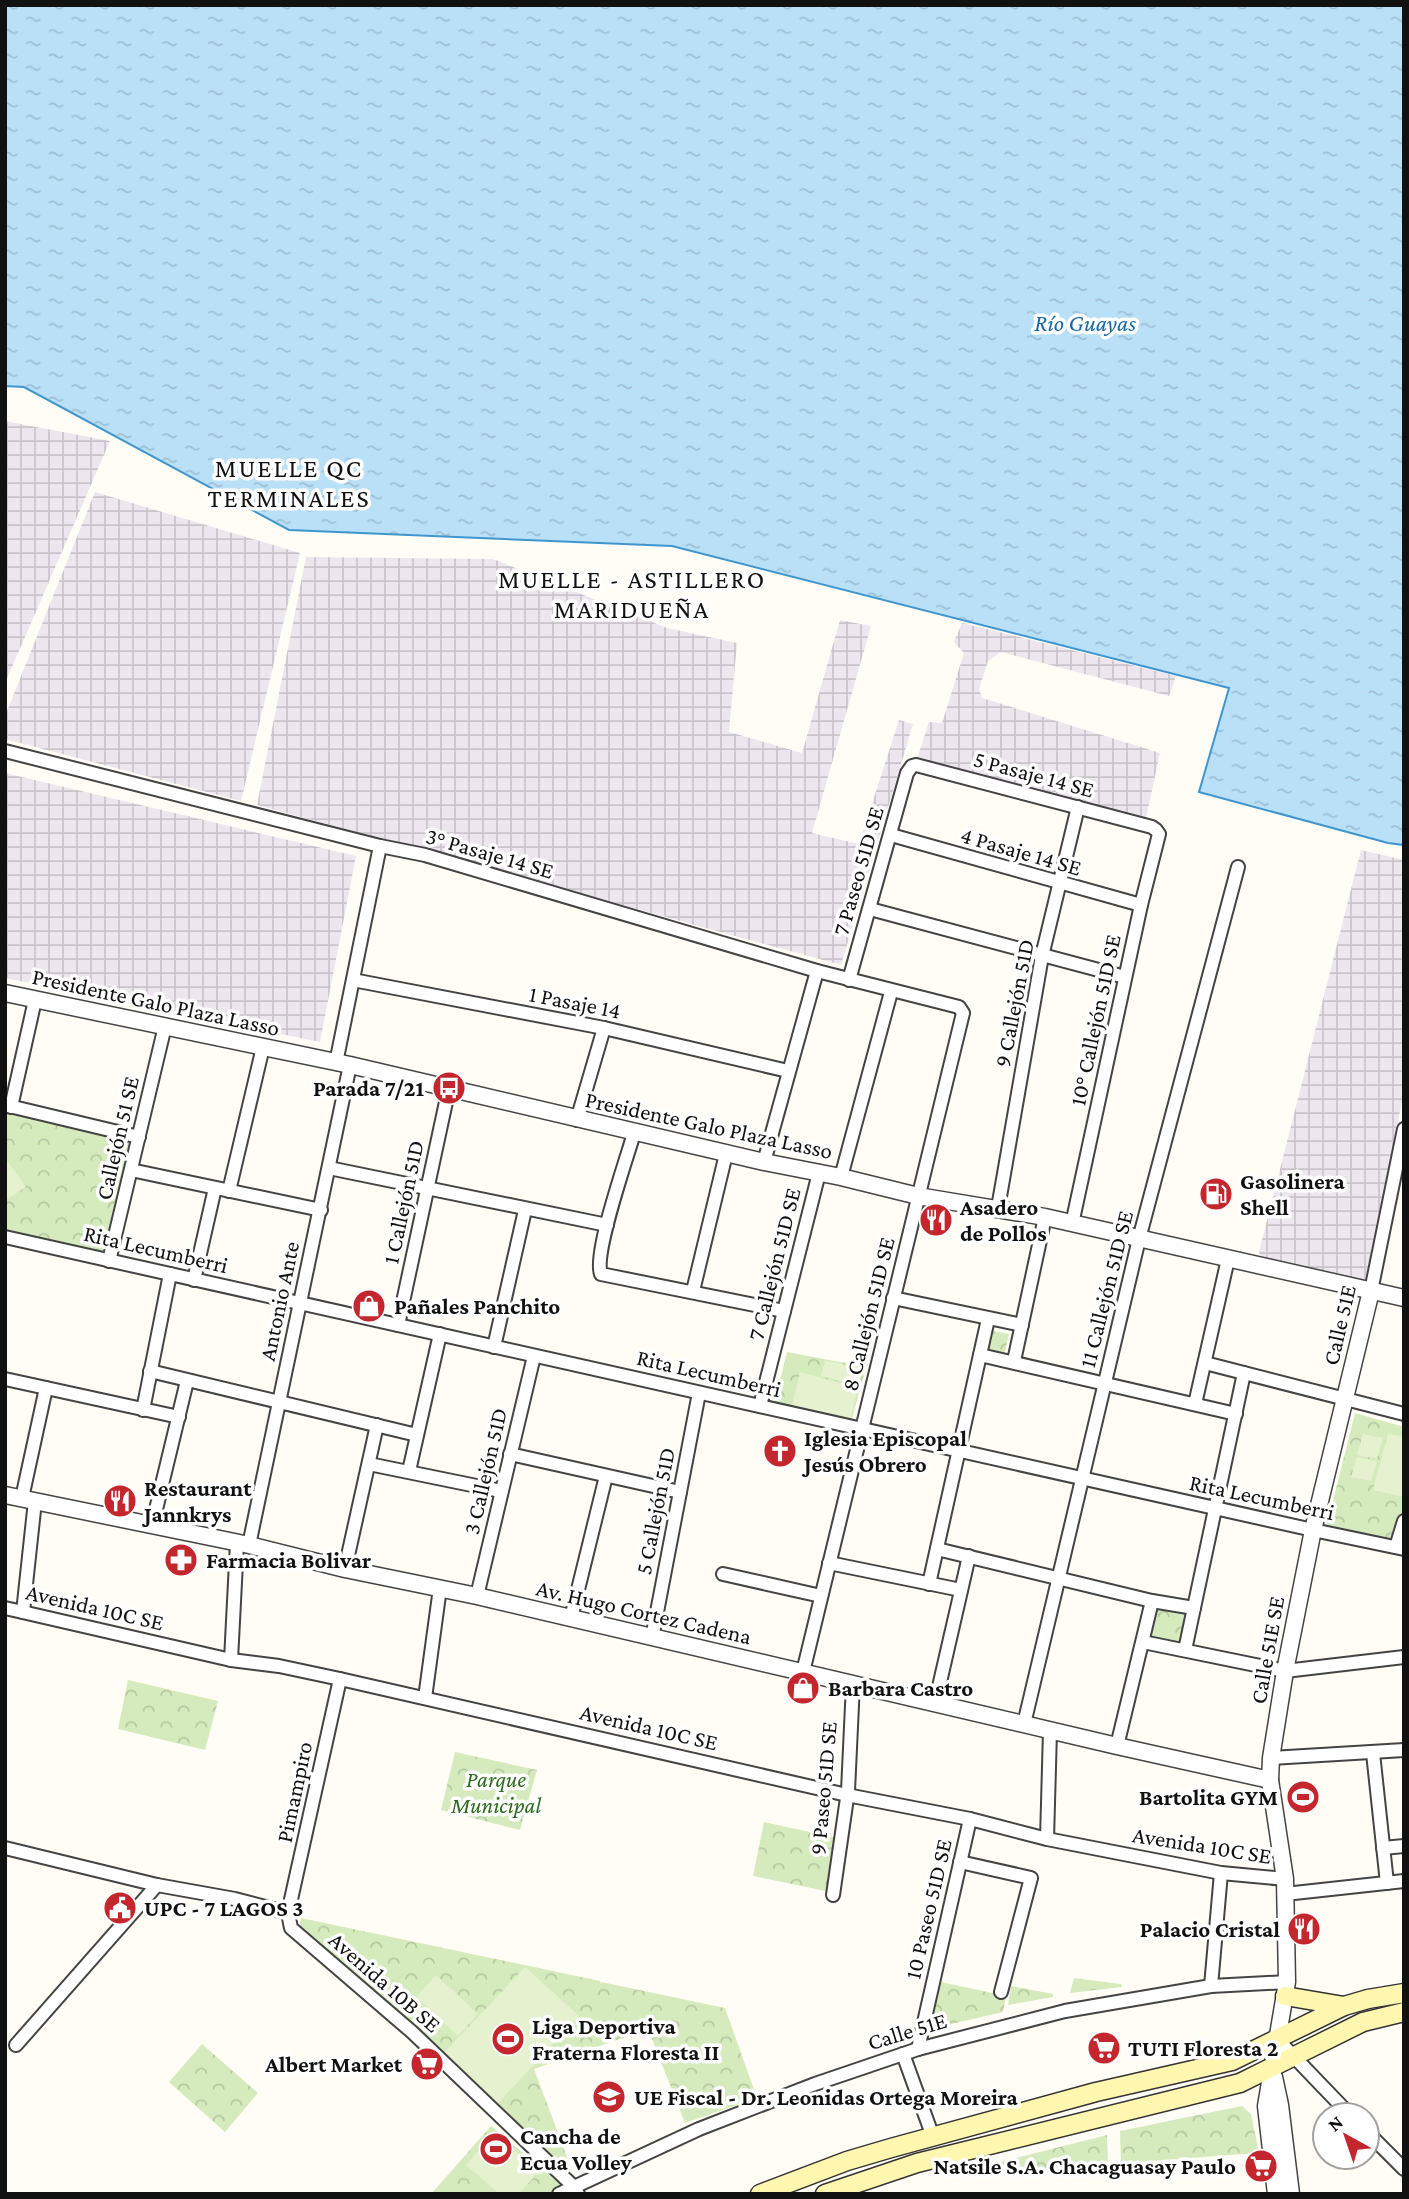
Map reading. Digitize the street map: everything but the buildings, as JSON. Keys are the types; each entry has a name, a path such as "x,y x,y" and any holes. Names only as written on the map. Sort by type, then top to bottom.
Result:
{"main road":[{"path":"1286,1989 1344,2006"},
{"path":"760,2194 847,2161 1096,2092 1232,2061 1344,2006 1367,1998 1404,1993"},
{"path":"825,2194 917,2163 1240,2083 1363,2022 1403,2013"}],"street":[{"name":"3° Pasaje 14 SE","path":"5,751 425,855 817,971 891,992 959,1007"},
{"name":"5 Pasaje 14 SE","path":"907,773 916,765 1153,827"},
{"name":"7 Paseo 51D SE","path":"849,980 907,773"},
{"name":"9 Callejón 51D","path":"998,1208 1042,956 1078,807"},
{"name":"10° Callejón 51D SE","path":"1072,1224 1141,905 1159,834 1153,827"},
{"name":"4 Pasaje 14 SE","path":"891,835 1141,905"},
{"name":"Antonio Ante","path":"231,1660 243,1544 279,1402 321,1210 329,1168 353,980 380,846"},
{"name":"11 Callejón 51D SE","path":"1024,1724 1139,1239 1238,867"},
{"path":"870,909 1125,977"},
{"path":"764,1162 817,971"},
{"name":"1 Pasaje 14","path":"353,980 604,1028 788,1071"},
{"path":"841,1177 891,992"},
{"name":"Presidente Galo Plaza Lasso","path":"5,993 343,1064 577,1120 918,1196 1045,1217 1404,1298"},
{"path":"35,1000 8,1106 139,1137"},
{"name":"8 Callejón 51D SE","path":"803,1672 962,1013 959,1007"},
{"name":"Callejón 51 SE","path":"109,1261 165,1026"},
{"path":"577,1120 604,1028"},
{"path":"229,1191 262,1048"},
{"name":"1 Callejón 51D","path":"398,1325 449,1088"},
{"name":"Calle 51E","path":"1314,1531 1371,1291 1404,1129"},
{"path":"634,1133 598,1265 603,1276 693,1291 784,1311"},
{"path":"693,1291 726,1154"},
{"path":"329,1168 607,1225"},
{"path":"131,1170 321,1210"},
{"name":"7 Callejón 51D SE","path":"760,1406 819,1173"},
{"path":"194,1280 215,1188"},
{"path":"494,1347 525,1210"},
{"path":"1014,1361 1045,1217"},
{"name":"Rita Lecumberri","path":"5,1237 1314,1531 1400,1548"},
{"path":"1195,1404 1228,1259"},
{"path":"143,1410 170,1274"},
{"path":"893,1298 1022,1325"},
{"path":"929,1584 988,1319"},
{"path":"409,1471 440,1335"},
{"path":"980,1354 1236,1413"},
{"name":"3 Callejón 51D","path":"477,1596 534,1356"},
{"path":"1205,1363 1404,1414"},
{"path":"150,1371 417,1435"},
{"path":"1185,1650 1244,1373"},
{"path":"5,1379 179,1417"},
{"path":"152,1526 187,1381"},
{"path":"23,1612 28,1500 46,1388"},
{"name":"5 Callejón 51D","path":"652,1638 699,1393"},
{"path":"345,1569 377,1425"},
{"path":"510,1454 680,1492"},
{"path":"369,1464 501,1491"},
{"path":"571,1618 606,1476"},
{"name":"Av. Hugo Cortez Cadena","path":"5,1495 477,1596 1270,1780"},
{"path":"1400,1548 1404,1521"},
{"name":"Calle 51E SE","path":"1276,2194 1266,2106 1286,1989 1285,1887 1270,1780 1271,1758 1285,1671 1314,1531"},
{"path":"937,1549 1152,1601 1194,1608"},
{"path":"935,1704 969,1556"},
{"path":"829,1563 961,1590"},
{"path":"723,1574 821,1596"},
{"path":"425,1698 440,1588"},
{"path":"1117,1746 1152,1601"},
{"name":"Avenida 10C SE","path":"5,1608 231,1660 279,1666 340,1679 847,1795 970,1819 1047,1839 1285,1887 1404,1881"},
{"path":"1143,1642 1285,1671 1404,1657"},
{"name":"Pimampiro","path":"288,1913 340,1679"},
{"name":"9 Paseo 51D SE","path":"833,1895 847,1795 853,1684"},
{"path":"1047,1839 1050,1731"},
{"path":"1271,1758 1404,1750"},
{"path":"1373,1753 1387,1883"},
{"name":"10 Paseo 51D SE","path":"918,2049 970,1819"},
{"path":"1383,1848 1404,1846"},
{"path":"5,1848 288,1913"},
{"path":"960,1862 1031,1878 1001,1992"},
{"path":"1211,1986 1221,1873"},
{"path":"16,2045 157,1885"},
{"name":"Avenida 10B SE","path":"288,1913 291,1928 412,2032 576,2190"},
{"name":"Calle 51E","path":"559,2194 576,2190 699,2129 815,2084 918,2049 1065,2011 1211,1986 1286,1989"},
{"path":"1277,2039 1336,2101"},
{"path":"903,2054 933,2137"},
{"path":"1272,2068 1280,2105 1290,2194"},
{"path":"1381,2147 1404,2169"}],"shaded area":[{"path":"5,421 110,441 5,683"},
{"path":"95,492 300,553 241,801 5,739 5,716"},
{"path":"306,557 493,559 667,628 737,643 729,732 802,753 840,620 871,626 812,833 859,844 899,720 913,724 841,965 257,805"},
{"path":"962,623 1176,676 1169,696 1001,652 988,661 979,689 982,698 1160,753 1145,823 917,759 929,722 942,723 964,653 954,642"},
{"path":"5,773 356,856 320,1042 5,978"},
{"path":"1361,850 1404,860 1404,1092 1365,1280 1261,1257 1259,1252"}],"green space":[{"path":"5,1111 133,1140 106,1256 5,1232"},
{"path":"5,1158 26,1187 5,1200"},
{"path":"993,1331 1009,1334 1004,1355 988,1352"},
{"path":"787,1352 866,1367 851,1422 774,1405"},
{"path":"825,1361 864,1368 859,1386 821,1376"},
{"path":"800,1372 858,1388 850,1420 792,1406"},
{"path":"1355,1413 1404,1427 1404,1507 1394,1541 1327,1525"},
{"path":"1363,1434 1383,1438 1377,1459 1357,1455"},
{"path":"1388,1434 1404,1437 1403,1497 1373,1490"},
{"path":"1357,1457 1377,1461 1371,1481 1351,1477"},
{"path":"1152,1601 1194,1608 1185,1650 1143,1642"},
{"path":"128,1680 218,1701 205,1750 118,1729"},
{"name":"Parque Municipal","path":"455,1752 537,1770 520,1830 441,1810"},
{"path":"764,1822 837,1838 830,1892 753,1876"},
{"path":"301,1918 600,1981 600,1984 601,1982 725,2008 757,2098 685,2123 648,2029 534,2069 572,2170 569,2171 299,1928"},
{"name":"Liga Deportiva Fraterna Floresta II","path":"525,1967 579,2016 497,2104 443,2054"},
{"path":"436,1975 478,2014 458,2036 416,1997"},
{"path":"1074,1978 1121,1984 1122,1987 1070,1993"},
{"path":"941,1982 1006,1996 1003,2012 930,2029"},
{"path":"1011,1986 1053,1994 1053,1997 1008,2005"},
{"path":"202,2044 258,2093 225,2132 169,2082"},
{"path":"1242,2106 1251,2114 1259,2153 1121,2163 1120,2131"},
{"path":"491,2126 562,2186 548,2194 431,2194"},
{"name":"Cancha de Ecua Volley","path":"494,2133 539,2171 519,2194 500,2194 466,2165"},
{"path":"1107,2135 1108,2165 965,2174 960,2172"}],"water":[{"name":"Río Guayas","path":"5,5 1404,5 1404,845 1199,792 1229,688 672,546 289,530 24,387 5,386"}],"place":[{"name":"Parada 7/21","path":"449,1088"},
{"name":"Gasolinera Shell","path":"1216,1194"},
{"name":"Asadero de Pollos","path":"936,1220"},
{"name":"Pañales Panchito","path":"369,1306"},
{"name":"Iglesia Episcopal Jesús Obrero","path":"780,1451"},
{"name":"Restaurant Jannkrys","path":"120,1501"},
{"name":"Farmacia Bolivar","path":"181,1560"},
{"name":"Barbara Castro","path":"803,1688"},
{"name":"Bartolita GYM","path":"1303,1797"},
{"name":"UPC - 7 LAGOS 3","path":"120,1908"},
{"name":"Palacio Cristal","path":"1304,1929"},
{"name":"Liga Deportiva Fraterna Floresta II","path":"508,2039"},
{"name":"TUTI Floresta 2","path":"1104,2048"},
{"name":"Albert Market","path":"427,2064"},
{"name":"UE Fiscal - Dr. Leonidas Ortega Moreira","path":"609,2097"},
{"name":"Cancha de Ecua Volley","path":"496,2149"},
{"name":"Natsile S.A. Chacaguasay Paulo","path":"1261,2166"}],"district":[{"name":"MUELLE QC TERMINALES","path":"289,483"},
{"name":"MUELLE - ASTILLERO MARIDUEÑA","path":"632,594"}]}
